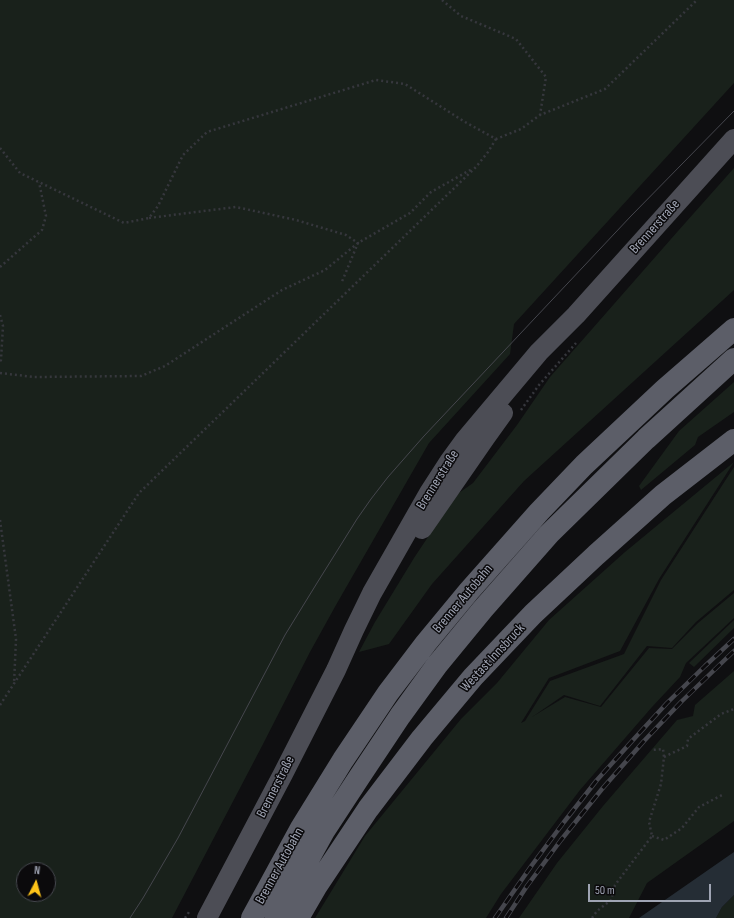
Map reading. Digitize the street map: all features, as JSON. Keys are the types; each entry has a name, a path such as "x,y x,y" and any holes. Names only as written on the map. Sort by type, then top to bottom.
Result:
{"highway":[{"path":"665,389 734,319"},
{"name":"Brenner Autobahn","path":"252,918 301,828 343,760 388,693 426,643 538,512 584,465 665,389 734,328"},
{"name":"Brenner Autobahn","path":"276,918 324,831 400,716 437,665 483,609 549,534 646,439 734,359"},
{"name":"Westast Innsbruck","path":"298,918 316,887 368,809 422,738 473,677 533,614 596,555 663,495 734,440"}],"main road":[{"name":"Brennerstraße","path":"208,913 257,823 336,670 422,528 485,438 576,315 734,139"}],"path":[{"path":"442,0 461,16 516,39 546,77 540,115"},
{"path":"0,705 139,493 476,167 496,139 521,129 540,115 605,89 696,0"},
{"path":"149,218 158,206 182,154 207,132 376,80 404,84 465,122 496,139"},
{"path":"0,148 20,173 124,223 149,218 236,207 296,220 346,235 358,243"},
{"path":"0,373 34,378 141,376 165,366 282,290 325,270 358,243 410,213 431,192 476,167"},
{"path":"0,267 42,230 46,216 39,182"},
{"path":"341,284 358,243"},
{"path":"0,315 3,326 0,361"},
{"path":"0,520 16,639 14,684"},
{"path":"664,757 687,746 688,739 721,714 734,709"},
{"path":"592,918 597,911 611,900 615,885 652,836 649,822 661,784 664,757 663,749 652,750"},
{"path":"652,836 664,840 682,828 699,807 724,794"}],"shaded area":[{"path":"0,0 734,0 734,83 514,324 510,354 429,443 310,652 172,918 0,918"},
{"path":"734,168 734,290 524,481 432,584 389,644 359,652 375,622 414,558 456,495 473,483 517,425 550,377"},
{"path":"734,382 734,412 698,437 695,445 641,490 639,486 679,431"},
{"path":"734,462 659,579 620,651 549,678 521,723 525,721 550,681 624,654 661,580 734,467 734,590 696,622 672,648 647,646 600,706 564,695 532,717 565,697 601,707 649,648 672,649 698,623 734,593 734,618 686,663 680,677 580,790 501,894 486,918 315,918 365,836 461,719 497,683 549,620 625,552"},
{"path":"734,620 734,628 694,667 689,663"},
{"path":"734,671 734,821 647,883 629,918 519,918 557,863 603,806 677,720 693,716 695,705"},
{"path":"734,852 734,895 722,907 716,918 639,918"},
{"path":"734,895 734,918 716,918 722,907"}],"tram line":[{"path":"130,918 178,838 285,635 371,499 424,436 631,216 734,111"}],"railway":[{"path":"495,918 532,865 597,780 667,703 734,639"},
{"path":"506,918 527,886 561,840 602,789 681,702 734,651"}]}
